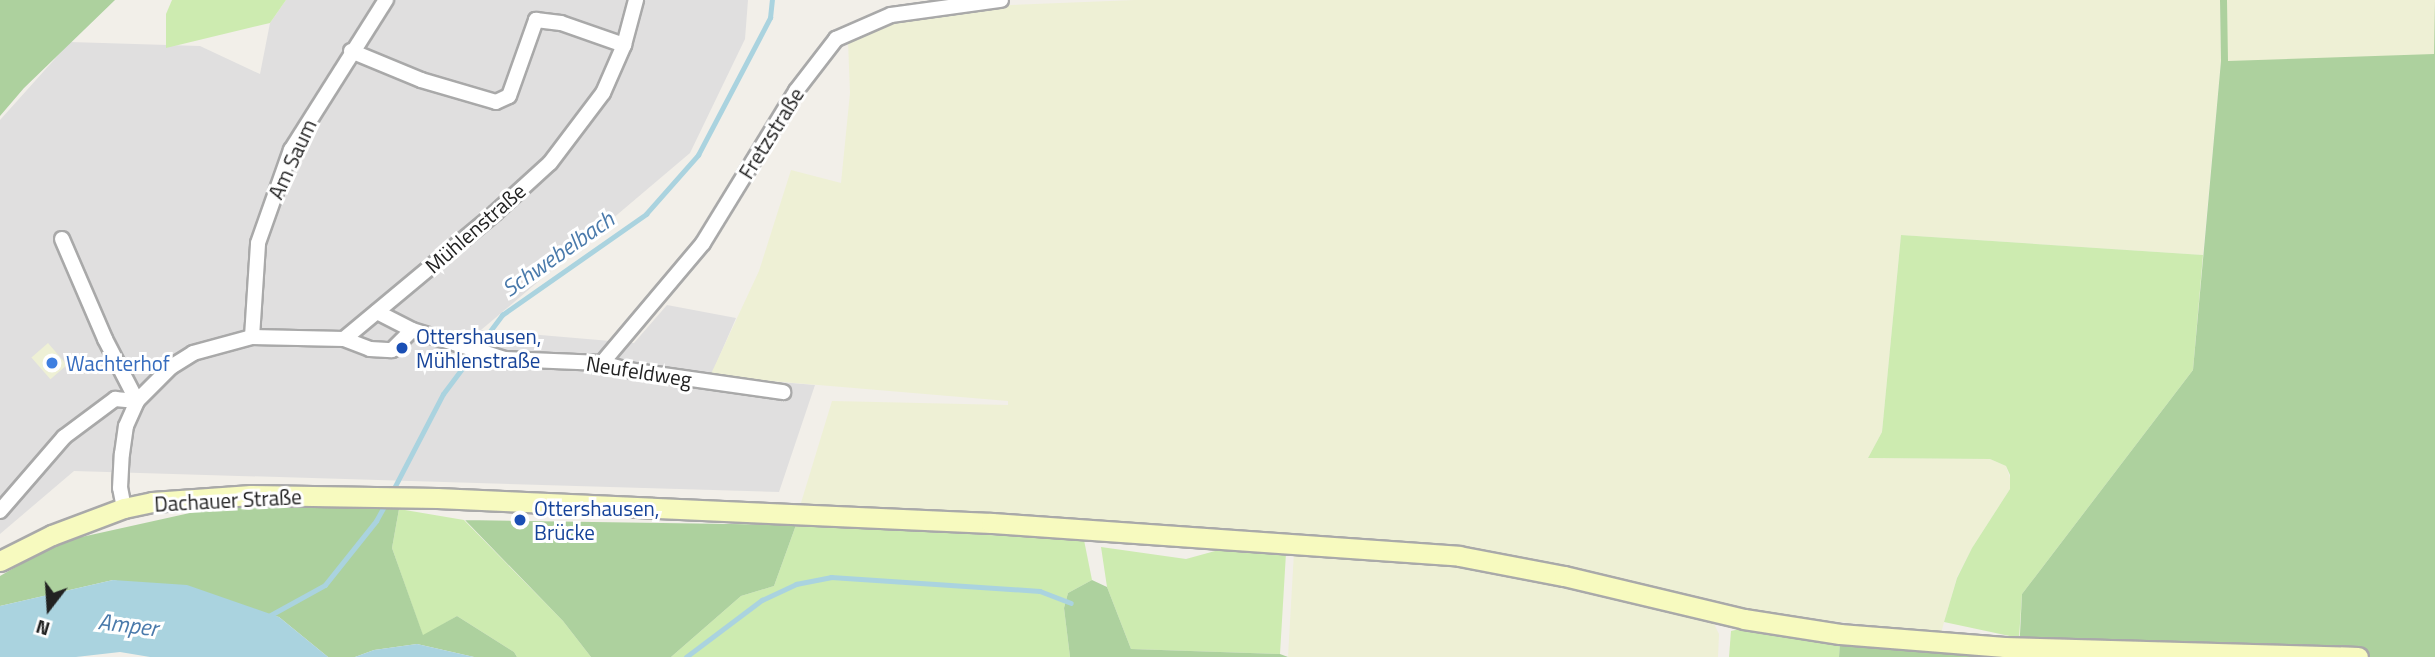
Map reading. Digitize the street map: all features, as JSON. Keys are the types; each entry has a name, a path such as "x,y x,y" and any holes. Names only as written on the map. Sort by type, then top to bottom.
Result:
{"main road":[{"name":"Dachauer Straße","path":"0,561 52,535 124,508 197,497 392,497 991,523 1459,556 1564,576 1744,619 1840,634 2004,647 2358,657"}],"street":[{"name":"Am Saum","path":"252,337 258,243 272,197 291,150 351,51 386,0"},
{"name":"Mühlenstraße","path":"344,339 550,163 603,93 624,45 636,0"},
{"name":"Fretzstraße","path":"602,363 703,243 796,91 836,39 891,15 1001,0"},
{"path":"351,51 421,80 496,102 509,96 536,20 561,23 624,45"},
{"path":"62,239 105,339 137,401"},
{"name":"Neufeldweg","path":"377,312 412,330 505,359 602,363 641,372 783,392"},
{"path":"124,508 120,488 121,454 126,426 137,401 170,367 193,353 225,342 252,337 344,339 370,349 392,350 412,330"},
{"path":"0,511 64,437 115,399 137,401"}],"shaded area":[{"path":"286,0 748,0 745,39 690,153 481,330 634,343 667,305 736,318 711,376 815,385 779,492 74,471 0,534 0,120 70,42 200,46 260,74 270,23"}],"green space":[{"path":"0,0 115,0 24,88 0,116"},
{"path":"172,0 286,0 270,23 166,48 166,14"},
{"path":"1135,0 2220,0 2221,61 2203,255 1901,235 1882,432 1868,458 1990,459 2006,466 2011,481 2010,489 1972,548 1957,577 1941,633 1760,613 1532,561 1437,545 800,506 832,401 1008,405 1008,401 710,376 759,271 791,170 841,183 850,93 848,41 888,24 959,7"},
{"path":"2220,0 2227,0 2228,61 2434,54 2435,0 2435,657 1839,657 1840,642 2019,654 2022,594 2193,370 2221,61"},
{"path":"2227,0 2435,0 2435,61 2227,61"},
{"path":"1901,235 2203,255 2193,370 2022,594 2019,638 1944,622 1957,578 1972,548 2010,489 2010,475 2006,466 1990,459 1868,458 1882,432"},
{"path":"48,343 67,365 50,379 31,357"},
{"path":"253,499 399,509 392,548 423,635 457,616 514,652 517,657 474,657 417,644 374,650 355,657 328,657 279,617 113,580 0,606 0,576 59,542"},
{"path":"399,509 464,520 563,621 591,657 517,657 514,652 457,616 423,636 392,548"},
{"path":"465,520 796,525 774,586 741,596 671,657 591,657 563,621"},
{"path":"796,525 1084,540 1092,580 1068,593 1064,608 1070,657 671,657 741,596 774,586"},
{"path":"1101,547 1186,559 1226,548 1286,553 1280,654 1131,649 1107,587"},
{"path":"1294,552 1438,564 1551,583 1712,620 1719,634 1718,657 1288,657"},
{"path":"1092,580 1107,587 1131,649 1280,654 1288,657 1070,657 1064,608 1068,593"},
{"path":"1744,628 1840,642 1839,657 1729,657 1731,631"}],"water":[{"name":"Amper","path":"113,580 187,585 279,617 328,657 150,657 120,652 76,657 0,657 0,606"},
{"path":"417,644 474,657 355,657 374,650"}],"waterway":[{"name":"Schwebelbach","path":"392,492 443,394 502,315 646,214 698,155 770,18 772,0"},
{"name":"Schwebelbach","path":"267,617 325,585 376,521 386,503"},
{"path":"686,657 762,600 796,584 831,577 1040,591 1071,603"}],"place":[{"name":"Ottershausen, Mühlenstraße","path":"402,348"},
{"name":"Wachterhof","path":"52,363"},
{"name":"Ottershausen, Brücke","path":"520,520"}]}
